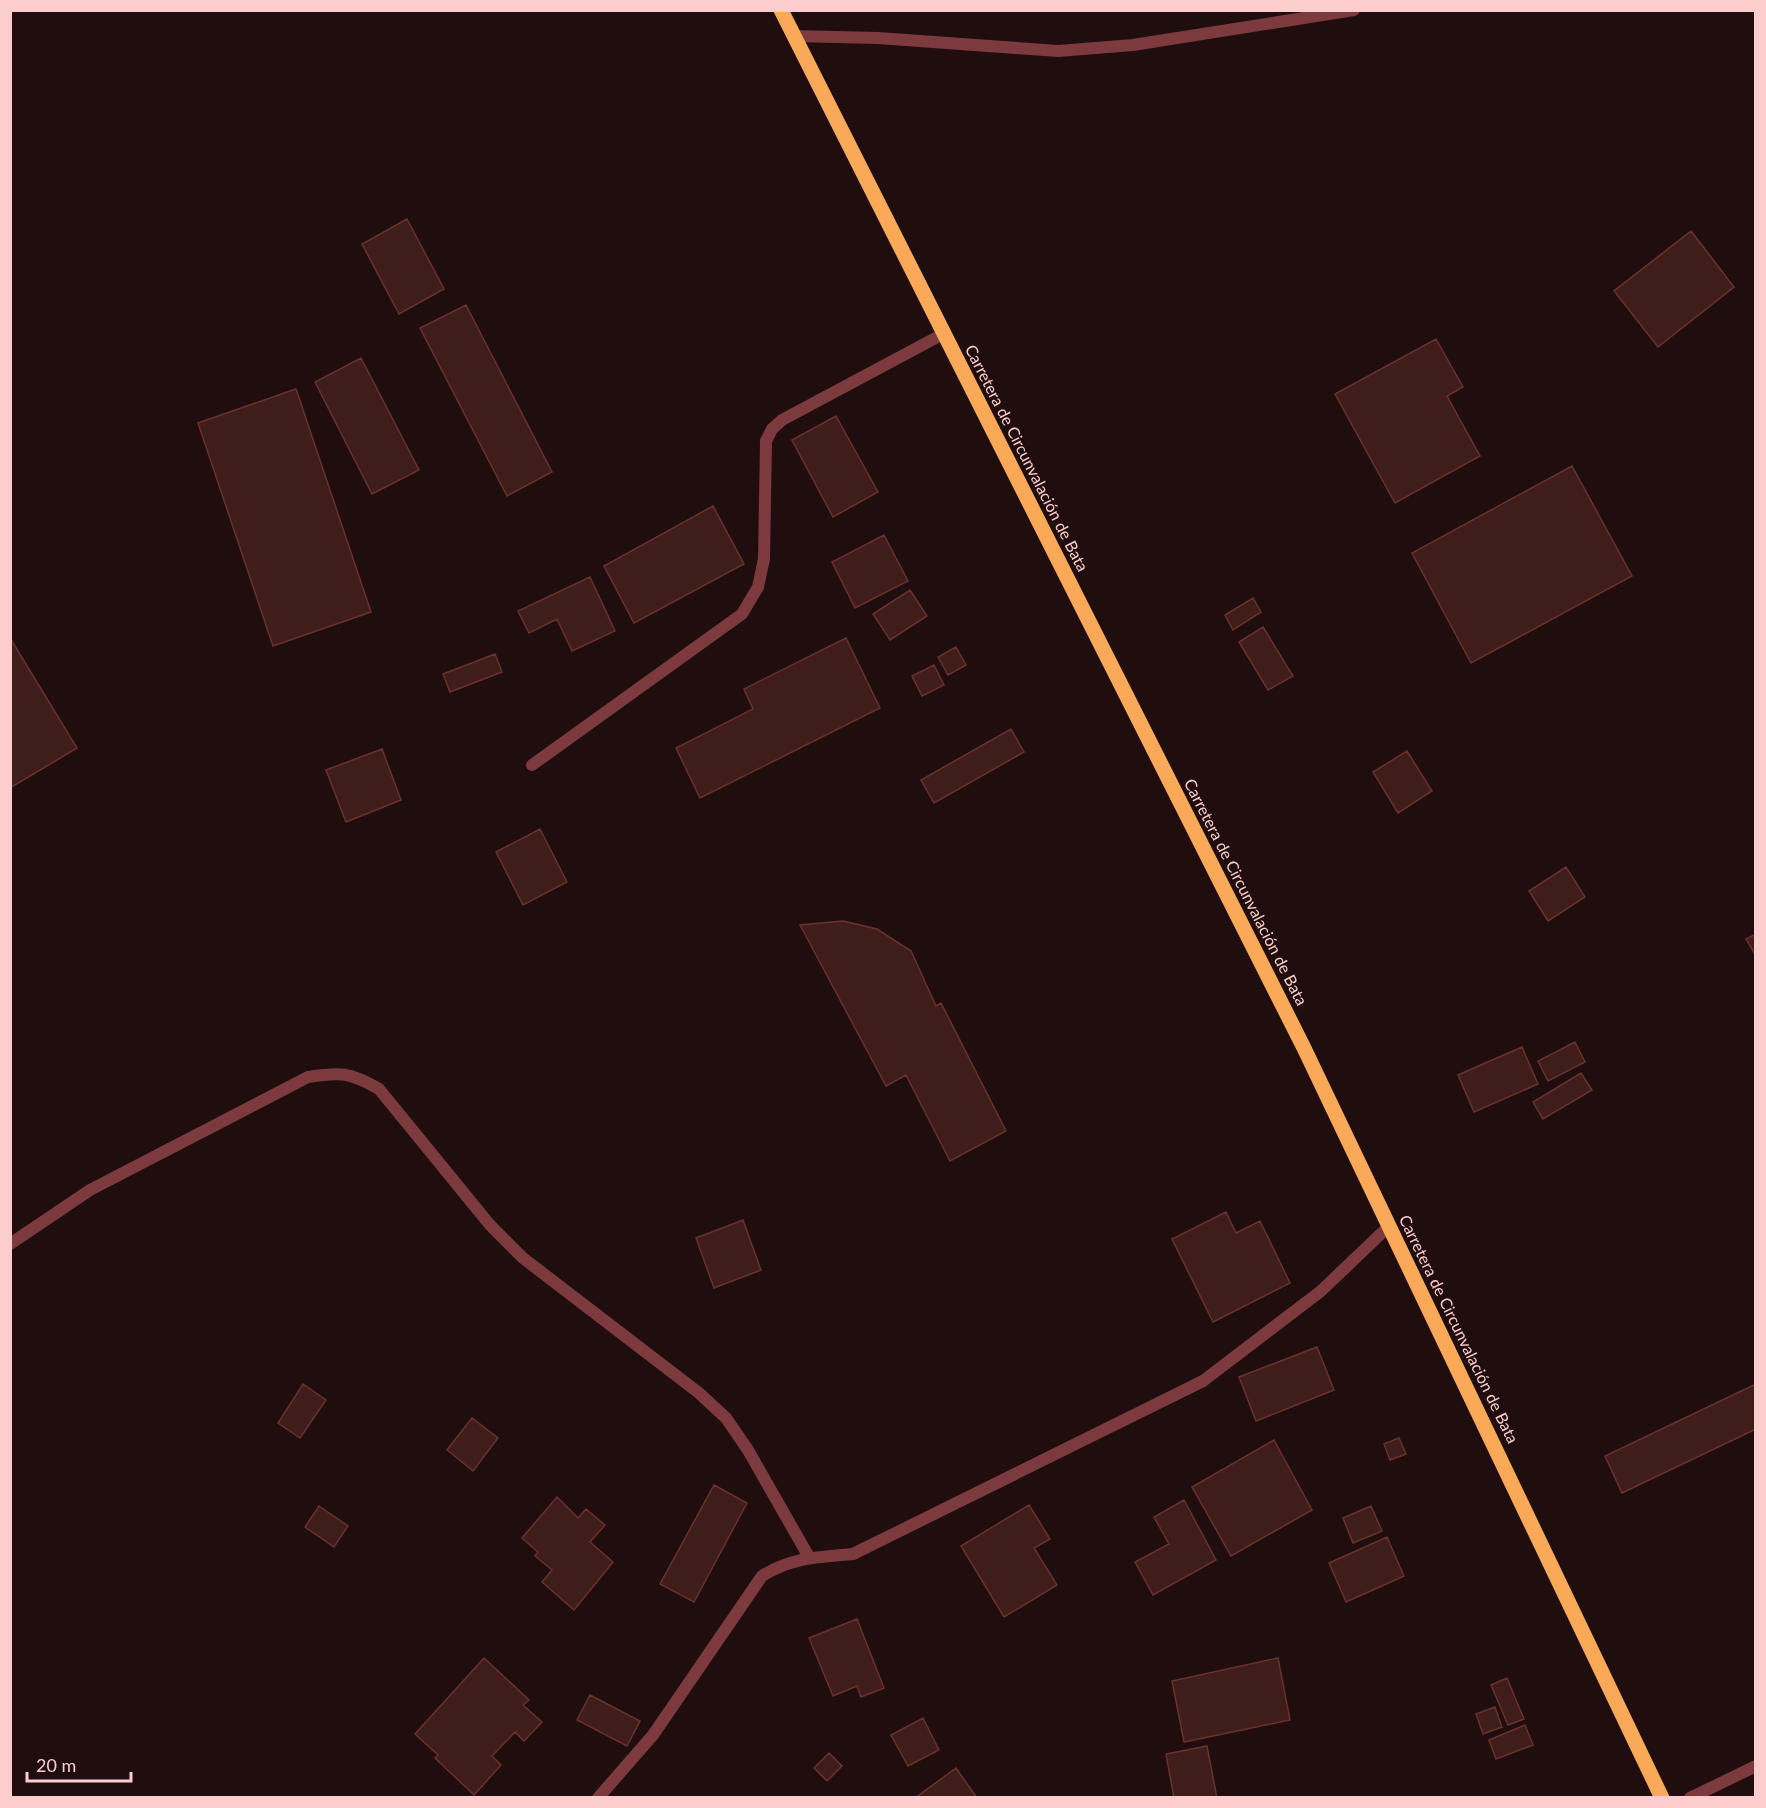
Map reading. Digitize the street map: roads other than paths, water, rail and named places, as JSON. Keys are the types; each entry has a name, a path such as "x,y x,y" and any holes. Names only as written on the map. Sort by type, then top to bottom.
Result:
{"main road":[{"name":"Carretera de Circunvalación de Bata","path":"781,10 1294,1027 1662,1797"}],"street":[{"path":"793,36 878,38 1058,51 1133,45 1354,10"},
{"path":"532,765 742,614 758,587 764,559 766,441 772,429 782,420 943,334"},
{"path":"10,1244 90,1190 308,1077 333,1073 357,1076 379,1089 490,1225 523,1258 699,1393 726,1418 748,1450 809,1557"},
{"path":"598,1797 653,1735 762,1576 779,1565 809,1557 853,1554 1203,1381 1268,1334 1321,1291 1389,1226"},
{"path":"1690,1797 1755,1766"}]}
